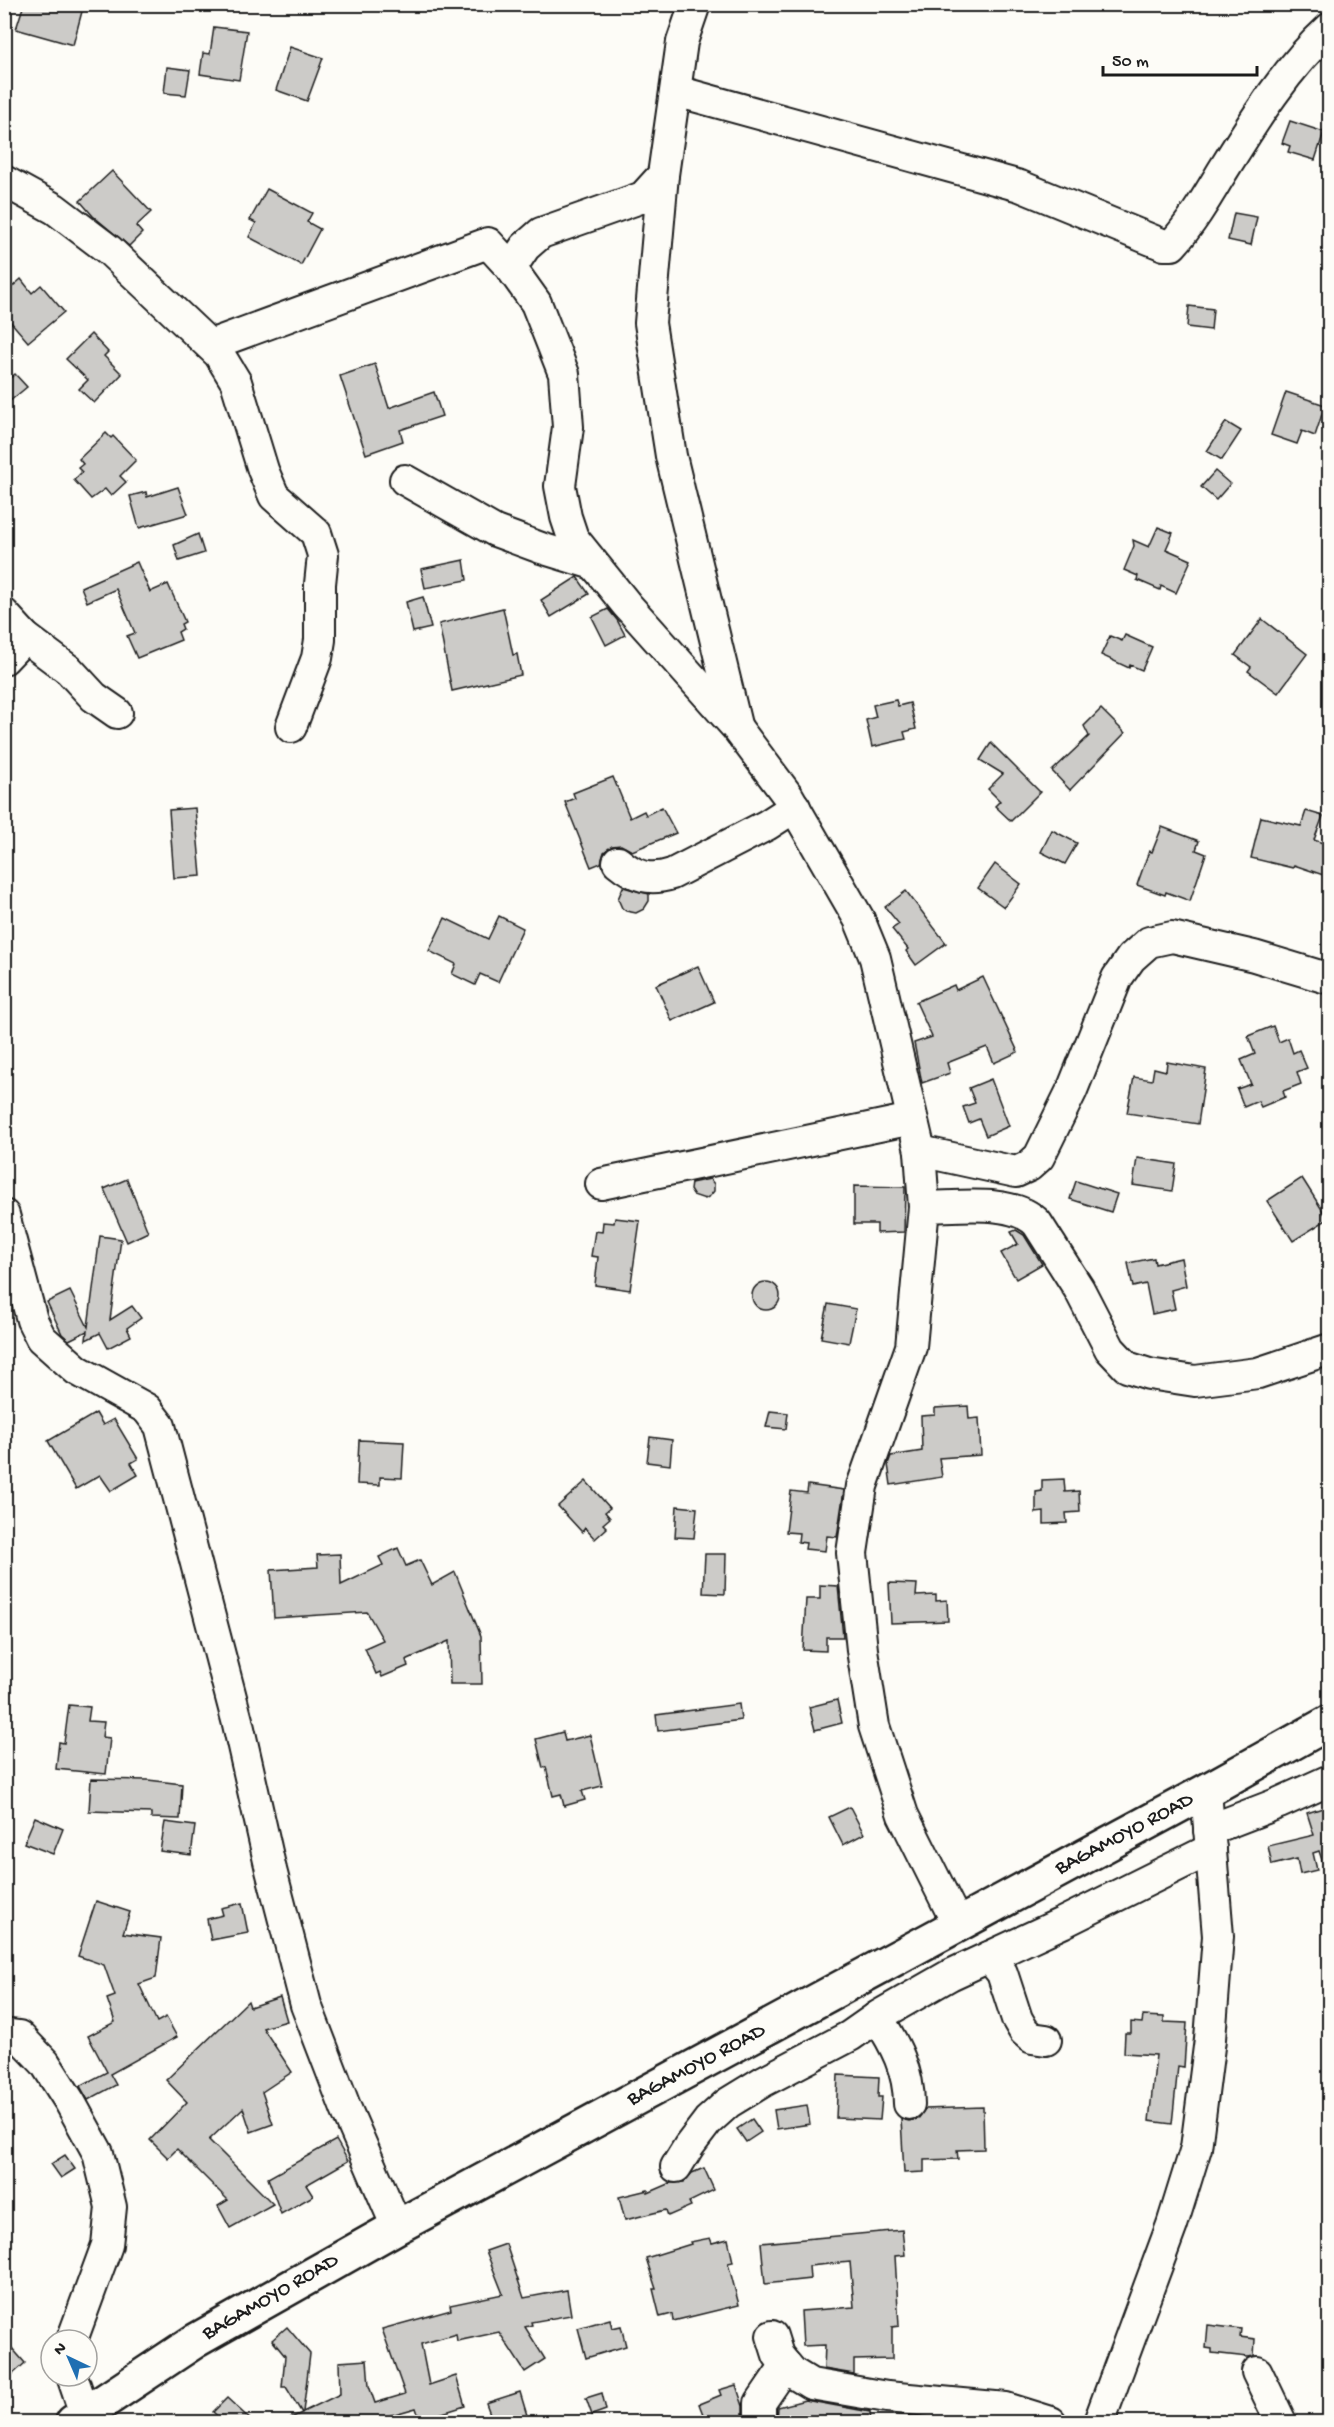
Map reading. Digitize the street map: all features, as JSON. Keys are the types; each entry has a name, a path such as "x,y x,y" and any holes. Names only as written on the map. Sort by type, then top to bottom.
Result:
{"highway":[{"name":"BAGAMOYO ROAD","path":"79,2418 195,2341 397,2227 1206,1791 1329,1722"}],"street":[{"path":"696,4 682,42 663,175 650,323 671,456 737,728"},
{"path":"676,91 1020,186 1164,245 1172,245 1283,81 1304,53 1329,28"},
{"path":"511,268 525,247 541,234 643,197 663,175"},
{"path":"4,181 56,208 109,250 210,345 236,382 263,470 274,496 316,533 323,555 320,584 320,640 317,658 291,727"},
{"path":"210,345 488,243 511,268 536,303 564,374 568,427 560,486 573,538 675,660 737,728 795,807 859,920 875,958 920,1151 924,1208 911,1347 862,1486 852,1553 862,1650 874,1726 903,1815 958,1924"},
{"path":"405,480 495,531 593,564"},
{"path":"4,614 25,637 69,670 94,697 117,713"},
{"path":"4,659 25,637"},
{"path":"618,862 636,875 658,879 767,825 795,807"},
{"path":"920,1151 1016,1172 1029,1166 1039,1157 1072,1090 1117,978 1131,958 1149,942 1172,937 1254,956 1329,979"},
{"path":"601,1184 912,1119"},
{"path":"924,1208 1004,1207 1022,1211 1031,1216 1079,1289 1110,1350 1127,1367 1149,1374 1195,1381 1258,1373 1329,1349"},
{"path":"4,1215 32,1320 41,1338 77,1370 147,1409 160,1426 238,1724 271,1870 306,2005 346,2109 397,2227"},
{"path":"676,2167 708,2121 728,2103 764,2081 850,2036 877,2017 950,1975 989,1957 1210,1839 1329,1780"},
{"path":"1099,2422 1172,2225 1197,2148 1210,2039 1218,1936 1206,1791"},
{"path":"989,1957 1002,1973 1017,2019 1024,2031 1032,2038 1046,2040"},
{"path":"877,2017 894,2045 907,2076 909,2104"},
{"path":"4,2034 19,2036 45,2063 98,2153 111,2207 107,2245 76,2328"},
{"path":"772,2336 778,2355 786,2365 793,2373 812,2384 887,2397 1006,2408 1051,2422"},
{"path":"760,2422 760,2403 786,2365"},
{"path":"1257,2372 1281,2422"},
{"path":"74,2388 79,2418"}],"building":[{"path":"24,4 84,4 73,45 16,29"},
{"path":"214,27 247,31 239,80 200,74 203,53 210,54"},
{"path":"290,47 323,58 307,101 276,90"},
{"path":"167,67 190,70 186,95 164,93"},
{"path":"1290,121 1324,132 1315,160 1288,152 1290,146 1282,143"},
{"path":"112,171 151,212 136,226 142,233 129,246 93,216 80,201"},
{"path":"267,189 312,213 307,222 320,229 301,265 249,237 256,223 250,220"},
{"path":"1234,213 1257,217 1251,245 1228,240"},
{"path":"21,279 32,293 41,285 64,312 28,342 4,314 4,294"},
{"path":"1189,306 1213,309 1211,330 1187,327"},
{"path":"91,334 108,352 104,356 122,374 94,403 79,389 88,380 66,359"},
{"path":"375,364 389,408 434,392 442,416 400,430 403,441 366,454 340,376"},
{"path":"15,374 27,387 4,406 4,383"},
{"path":"1286,392 1325,405 1315,436 1302,431 1297,444 1271,435"},
{"path":"1226,422 1241,431 1222,460 1207,451"},
{"path":"106,433 111,438 113,436 136,460 120,476 126,482 111,496 105,489 91,499 74,480 82,472 78,468 83,464 79,459"},
{"path":"1215,471 1230,484 1216,500 1201,487"},
{"path":"178,487 188,514 139,528 130,496 146,492 147,497"},
{"path":"1158,527 1173,533 1166,549 1191,560 1176,593 1161,586 1160,590 1137,580 1138,576 1124,570 1134,546 1133,540 1149,547"},
{"path":"198,534 204,553 179,561 174,545"},
{"path":"464,560 467,580 425,588 421,569"},
{"path":"137,562 150,592 168,584 185,622 181,624 183,629 178,632 181,640 137,658 127,636 135,633 116,589 87,602 81,587"},
{"path":"577,577 589,594 551,617 541,600"},
{"path":"423,597 431,628 413,632 406,602"},
{"path":"503,608 513,655 517,654 521,675 452,691 439,624"},
{"path":"608,609 625,635 606,645 592,617"},
{"path":"1262,619 1307,654 1278,693 1248,671 1251,667 1235,655"},
{"path":"1125,635 1152,647 1142,670 1130,665 1129,668 1101,655 1110,636 1122,641"},
{"path":"896,700 898,706 910,703 916,729 904,732 906,739 872,747 866,720 876,717 873,705"},
{"path":"1101,709 1125,733 1070,790 1052,771 1089,736 1084,726"},
{"path":"991,743 1040,792 1011,821 995,806 1000,801 988,789 1003,774 980,760"},
{"path":"613,777 630,818 644,811 646,815 662,807 676,833 632,851 621,845 612,846 604,852 601,863 591,867 565,802 575,798 573,793"},
{"path":"195,808 201,876 174,878 169,810"},
{"path":"1306,811 1323,816 1314,840 1329,845 1329,877 1294,865 1293,868 1251,858 1261,817 1301,826"},
{"path":"1162,827 1199,841 1196,850 1206,854 1190,901 1137,885 1149,851 1152,852"},
{"path":"1052,830 1077,843 1065,864 1041,852"},
{"path":"995,864 1021,884 1004,907 978,888"},
{"path":"623,887 649,894 649,901 644,909 636,913 622,908 618,899"},
{"path":"906,891 946,943 916,965 906,951 908,949 892,929 899,924 885,907"},
{"path":"499,916 523,928 498,982 480,974 475,985 452,974 456,964 429,951 445,918 488,939"},
{"path":"698,966 714,1002 672,1021 656,985"},
{"path":"983,977 1018,1052 994,1063 987,1047 947,1063 950,1073 922,1083 914,1043 932,1037 916,1002 954,985 956,990"},
{"path":"1273,1026 1279,1042 1288,1038 1293,1053 1299,1050 1307,1068 1297,1072 1301,1084 1283,1091 1285,1097 1261,1107 1258,1101 1244,1107 1237,1089 1251,1084 1241,1060 1255,1054 1248,1036"},
{"path":"1167,1062 1206,1069 1198,1124 1127,1113 1134,1077 1152,1080 1154,1068 1166,1071"},
{"path":"991,1079 1009,1126 986,1136 979,1119 969,1123 963,1107 975,1103 969,1088"},
{"path":"1137,1158 1176,1164 1172,1191 1133,1185"},
{"path":"1302,1178 1328,1219 1293,1241 1267,1201"},
{"path":"127,1179 148,1232 127,1242 104,1189"},
{"path":"710,1179 714,1184 714,1191 710,1196 705,1199 693,1195 690,1190 691,1183"},
{"path":"1076,1181 1117,1194 1111,1212 1070,1199"},
{"path":"854,1186 905,1187 904,1232 877,1233 877,1224 854,1224"},
{"path":"615,1218 640,1221 630,1290 595,1285 598,1257 591,1256 595,1231 602,1232 603,1222 614,1223"},
{"path":"1016,1230 1024,1235 1042,1264 1016,1279 1001,1253 1018,1244 1011,1232"},
{"path":"100,1236 121,1239 110,1320 132,1306 141,1318 127,1328 131,1336 108,1348 100,1333 86,1340 87,1331 69,1340 62,1334 47,1302 70,1291 88,1327"},
{"path":"1154,1258 1155,1264 1181,1258 1186,1286 1171,1290 1175,1309 1152,1314 1146,1284 1133,1287 1128,1263"},
{"path":"766,1282 776,1286 780,1296 776,1306 766,1310 756,1306 752,1296 756,1286"},
{"path":"828,1304 856,1309 849,1343 821,1338"},
{"path":"968,1406 969,1419 979,1418 981,1455 939,1458 942,1477 891,1485 888,1464 891,1456 922,1451 921,1416 935,1415 935,1408"},
{"path":"770,1411 788,1413 786,1429 766,1427"},
{"path":"96,1413 103,1425 114,1419 138,1459 131,1463 138,1475 111,1491 100,1475 76,1489 48,1441"},
{"path":"650,1437 672,1440 670,1465 647,1462"},
{"path":"359,1440 404,1442 402,1478 380,1477 380,1485 357,1484"},
{"path":"1064,1479 1065,1492 1079,1491 1080,1512 1066,1513 1067,1523 1044,1524 1044,1512 1036,1513 1036,1492 1042,1491 1042,1480"},
{"path":"586,1481 610,1508 605,1512 610,1518 603,1524 607,1528 595,1539 585,1528 582,1532 558,1506"},
{"path":"808,1485 844,1490 837,1537 827,1536 825,1551 805,1549 806,1543 798,1542 799,1533 786,1532 791,1491 807,1493"},
{"path":"677,1506 697,1508 694,1538 675,1537"},
{"path":"398,1548 406,1566 420,1560 432,1585 455,1572 481,1636 482,1684 450,1684 449,1641 406,1660 408,1666 382,1677 380,1672 376,1674 365,1648 383,1640 367,1612 274,1618 271,1570 318,1567 317,1555 340,1554 341,1585 383,1565 379,1557"},
{"path":"705,1554 726,1554 725,1594 703,1593"},
{"path":"889,1583 917,1584 916,1596 936,1595 936,1601 947,1600 948,1621 891,1623"},
{"path":"820,1585 838,1586 843,1637 826,1637 826,1651 803,1650 806,1599 820,1599"},
{"path":"837,1700 842,1723 815,1730 809,1707"},
{"path":"739,1704 741,1720 658,1731 656,1715"},
{"path":"69,1705 90,1707 88,1721 104,1722 102,1737 110,1738 106,1774 56,1769 59,1742 64,1743"},
{"path":"563,1732 565,1741 590,1735 602,1786 582,1791 585,1800 564,1806 561,1794 553,1796 536,1739"},
{"path":"91,1779 148,1780 182,1784 180,1819 151,1818 151,1813 89,1811"},
{"path":"1329,1806 1329,1871 1326,1872 1319,1851 1313,1853 1317,1870 1300,1874 1297,1859 1272,1865 1268,1846 1314,1835 1307,1813"},
{"path":"850,1807 864,1834 843,1845 829,1817"},
{"path":"35,1817 63,1829 53,1854 24,1843"},
{"path":"165,1822 195,1826 191,1855 160,1851"},
{"path":"96,1901 130,1912 123,1933 161,1938 156,1978 139,1984 157,2022 166,2017 177,2037 110,2074 116,2085 88,2100 80,2086 107,2072 88,2036 115,2022 107,1999 115,1996 104,1965 78,1956"},
{"path":"242,1903 248,1933 211,1940 207,1919 223,1915 221,1908"},
{"path":"280,1997 287,2021 263,2028 292,2072 262,2092 273,2124 251,2132 243,2108 209,2140 273,2204 230,2228 218,2206 228,2200 177,2149 168,2158 150,2140 187,2102 166,2080 248,2001 250,2007"},
{"path":"1143,2016 1164,2017 1164,2022 1187,2023 1184,2067 1178,2066 1172,2124 1149,2121 1156,2055 1124,2053 1125,2033 1131,2033 1131,2022 1142,2023"},
{"path":"838,2075 879,2077 878,2097 882,2097 880,2120 836,2118"},
{"path":"807,2105 810,2124 777,2129 774,2110"},
{"path":"983,2107 984,2149 957,2150 958,2159 924,2160 924,2172 904,2173 901,2119 909,2121 918,2119 925,2109"},
{"path":"752,2119 761,2132 746,2142 737,2129"},
{"path":"336,2140 348,2161 306,2185 313,2196 281,2214 268,2178"},
{"path":"65,2155 75,2169 61,2178 51,2164"},
{"path":"704,2168 714,2190 689,2202 691,2206 668,2216 666,2210 625,2220 619,2197 648,2190 648,2193 671,2183 684,2182 692,2173"},
{"path":"902,2230 905,2255 895,2256 899,2326 892,2327 892,2359 854,2360 854,2374 824,2369 825,2345 803,2346 801,2311 854,2307 850,2262 809,2266 810,2279 765,2284 761,2243"},
{"path":"710,2238 712,2243 728,2239 733,2262 728,2263 739,2305 673,2321 672,2314 660,2317 653,2289 656,2289 646,2258 691,2244 690,2242"},
{"path":"506,2244 524,2298 567,2290 571,2315 531,2322 532,2325 525,2327 545,2359 525,2372 499,2332 457,2341 456,2334 421,2344 429,2385 456,2376 465,2406 420,2420 416,2408 367,2422 282,2422 302,2413 286,2387 282,2387 285,2356 272,2340 287,2327 310,2354 303,2412 340,2394 339,2362 367,2360 369,2386 375,2403 405,2394 382,2329 451,2310 450,2305 503,2294 486,2251"},
{"path":"610,2319 612,2328 621,2326 626,2346 586,2358 578,2328"},
{"path":"1208,2325 1241,2329 1240,2337 1255,2339 1254,2356 1212,2353 1212,2349 1206,2348"},
{"path":"4,2339 25,2363 4,2382"},
{"path":"736,2385 743,2406 743,2422 706,2422 699,2404 721,2395 719,2390"},
{"path":"520,2392 529,2422 493,2422 486,2403"},
{"path":"602,2393 606,2410 592,2415 586,2398"},
{"path":"227,2398 253,2422 224,2422 213,2412"},
{"path":"805,2400 870,2412 871,2422 777,2422 778,2407"}]}
